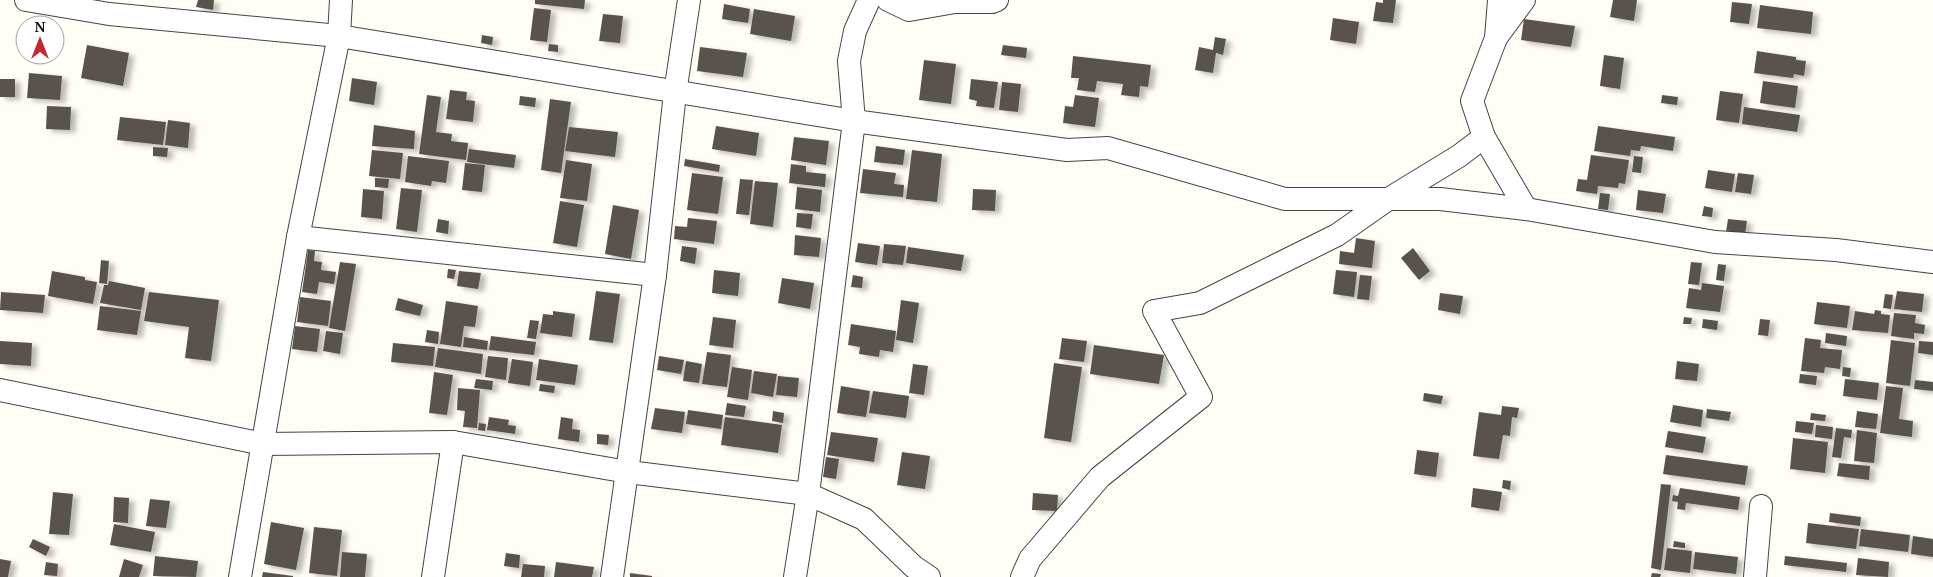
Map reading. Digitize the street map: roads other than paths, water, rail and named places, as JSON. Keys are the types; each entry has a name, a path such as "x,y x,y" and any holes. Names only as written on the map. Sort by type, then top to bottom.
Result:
{"street":[{"path":"26,0 109,7 339,36 854,121 1067,150 1108,148 1285,199 1387,200 1440,198 1526,209 1715,242 1836,250 1933,262"},
{"path":"240,577 298,236 339,36 341,0"},
{"path":"612,577 655,274 675,92 689,0"},
{"path":"795,577 808,494 854,121 849,61 855,32 869,0"},
{"path":"888,0 909,10 955,2 992,2 997,0"},
{"path":"1496,38 1499,0"},
{"path":"1524,0 1496,38 1472,101 1484,137 1526,209"},
{"path":"1022,577 1030,559 1100,478 1201,397 1154,311 1200,303 1337,236 1387,200 1459,156 1484,137"},
{"path":"298,236 655,274"},
{"path":"0,390 263,444 453,442 628,472 808,494 864,519 914,567 929,577"},
{"path":"433,577 453,442"},
{"path":"1755,577 1761,506"}]}
